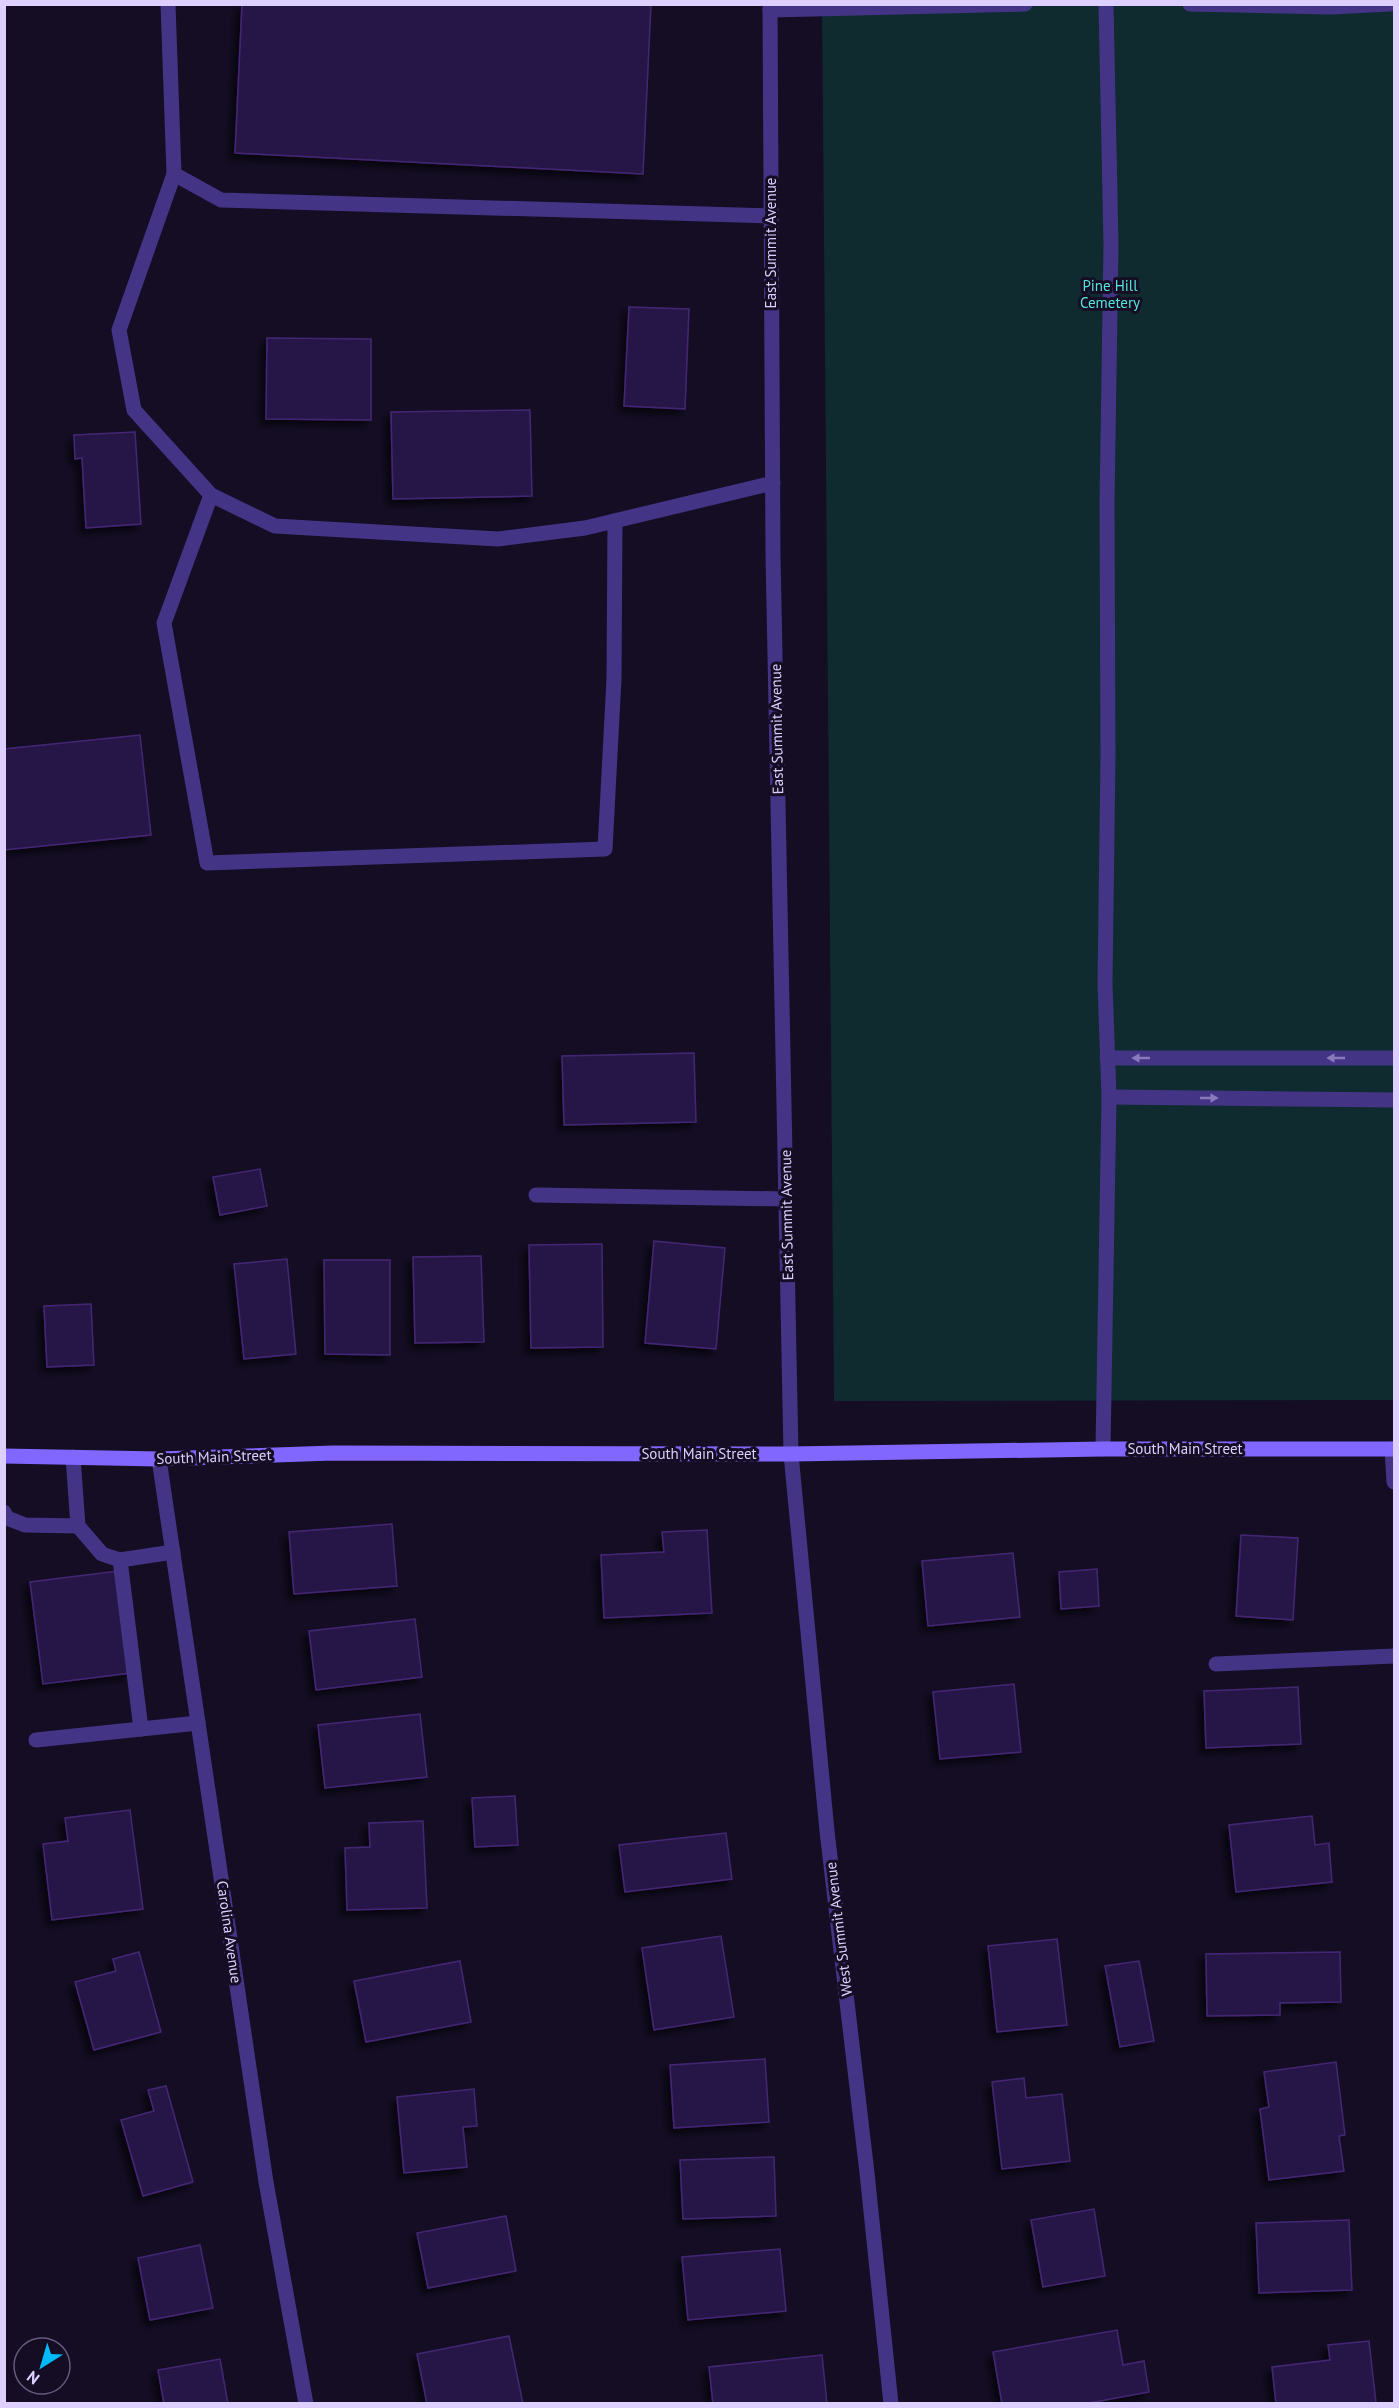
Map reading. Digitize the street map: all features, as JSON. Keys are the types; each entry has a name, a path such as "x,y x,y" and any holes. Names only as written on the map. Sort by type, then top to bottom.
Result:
{"street":[{"path":"168,4 174,174 119,330 134,410 211,495 275,526 498,539 585,528 773,483"},
{"path":"770,7 1025,4"},
{"path":"1103,1449 1108,1097 1105,984 1108,755 1107,503 1111,245 1106,4"},
{"path":"1190,4 1332,7 1390,4"},
{"name":"East Summit Avenue","path":"770,7 773,483 791,1454"},
{"path":"174,174 221,200 771,216"},
{"path":"211,495 164,623 207,863 605,849 615,679 615,521"},
{"path":"1107,1058 1395,1059"},
{"path":"1108,1097 1395,1100"},
{"path":"536,1195 786,1199"},
{"name":"South Main Street","path":"4,1456 159,1459 333,1453 791,1454 1103,1449 1393,1449"},
{"path":"1393,1449 1395,1482"},
{"name":"West Summit Avenue","path":"791,1454 827,1831 891,2403"},
{"path":"73,1457 78,1526 102,1554 120,1560 173,1552"},
{"name":"Carolina Avenue","path":"159,1459 266,2182 306,2403"},
{"path":"4,1512 7,1518 25,1525 78,1526"},
{"path":"120,1560 141,1730"},
{"path":"1216,1664 1395,1656"},
{"path":"36,1740 198,1723"}],"green space":[{"name":"Pine Hill Cemetery","path":"822,5 1394,5 1394,1400 834,1401"}],"building":[{"path":"242,4 651,4 643,174 235,153"},
{"path":"629,307 689,309 685,409 624,406"},
{"path":"267,338 371,339 371,420 266,419"},
{"path":"530,410 532,496 393,499 391,412"},
{"path":"135,432 141,524 86,528 82,458 75,459 74,435"},
{"path":"140,735 151,835 4,850 4,749"},
{"path":"694,1053 696,1122 564,1125 562,1056"},
{"path":"260,1169 267,1206 220,1215 213,1177"},
{"path":"654,1241 725,1248 716,1349 645,1343"},
{"path":"602,1244 603,1347 531,1348 529,1245"},
{"path":"481,1256 484,1342 415,1343 413,1257"},
{"path":"287,1259 296,1354 244,1359 234,1264"},
{"path":"324,1260 390,1260 390,1355 325,1354"},
{"path":"91,1304 94,1365 47,1367 44,1306"},
{"path":"392,1524 397,1586 294,1594 289,1532"},
{"path":"707,1530 712,1613 604,1618 601,1555 664,1552 662,1532"},
{"path":"1241,1535 1298,1538 1293,1620 1236,1616"},
{"path":"1013,1553 1020,1617 928,1626 922,1561"},
{"path":"1097,1569 1099,1606 1061,1609 1059,1572"},
{"path":"118,1571 131,1673 43,1684 30,1582"},
{"path":"415,1619 422,1677 316,1690 309,1631"},
{"path":"1014,1684 1021,1752 940,1759 933,1692"},
{"path":"1298,1687 1301,1744 1206,1748 1204,1691"},
{"path":"420,1714 427,1777 325,1788 318,1725"},
{"path":"515,1796 518,1845 475,1847 472,1798"},
{"path":"130,1810 143,1909 52,1920 43,1844 68,1841 65,1818"},
{"path":"1312,1816 1315,1845 1329,1843 1332,1882 1236,1892 1229,1825"},
{"path":"423,1821 427,1908 347,1910 345,1848 370,1847 369,1823"},
{"path":"726,1833 732,1879 625,1892 619,1845"},
{"path":"721,1936 734,2017 654,2030 642,1948"},
{"path":"1057,1939 1067,2025 997,2032 988,1946"},
{"path":"139,1952 161,2032 94,2050 75,1982 116,1971 113,1959"},
{"path":"1340,1952 1341,2002 1280,2003 1280,2015 1207,2016 1206,1954"},
{"path":"460,1961 471,2022 366,2042 354,1981"},
{"path":"1139,1961 1154,2041 1120,2047 1105,1966"},
{"path":"765,2059 769,2122 674,2128 670,2065"},
{"path":"1336,2062 1345,2135 1339,2136 1344,2171 1269,2180 1260,2109 1269,2107 1264,2072"},
{"path":"1024,2078 1026,2098 1062,2094 1070,2161 1002,2169 992,2082"},
{"path":"166,2086 193,2182 143,2196 121,2120 154,2111 148,2090"},
{"path":"474,2089 477,2126 463,2127 467,2167 404,2173 397,2097"},
{"path":"774,2157 776,2216 683,2219 680,2160"},
{"path":"1094,2209 1105,2276 1043,2287 1031,2220"},
{"path":"506,2216 516,2271 428,2288 417,2233"},
{"path":"1349,2220 1352,2290 1259,2293 1256,2223"},
{"path":"200,2245 213,2308 150,2320 138,2258"},
{"path":"780,2249 786,2311 688,2320 682,2257"},
{"path":"1117,2330 1123,2365 1144,2361 1149,2392 1084,2404 1002,2404 993,2352"},
{"path":"509,2336 523,2404 427,2404 417,2354"},
{"path":"1369,2341 1376,2403 1276,2404 1272,2367 1330,2360 1328,2345"},
{"path":"822,2355 827,2404 713,2404 709,2367"},
{"path":"220,2359 228,2404 164,2404 158,2370"}]}
